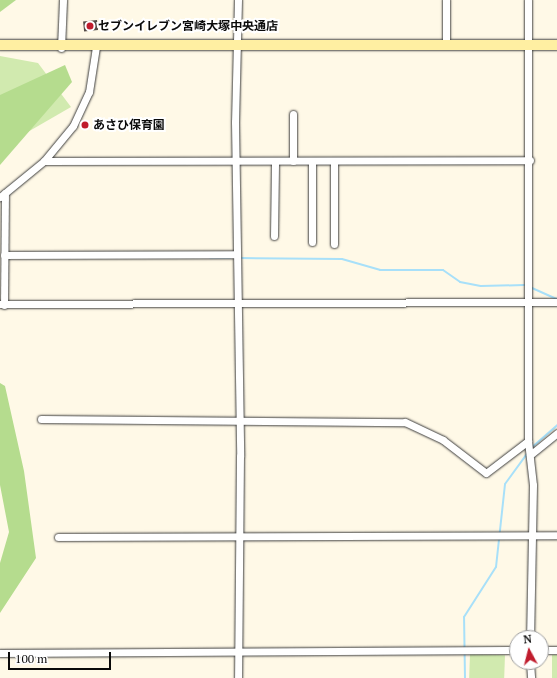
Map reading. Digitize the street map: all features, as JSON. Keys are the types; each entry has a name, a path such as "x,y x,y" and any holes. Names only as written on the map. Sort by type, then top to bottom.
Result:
{"street":[{"path":"61,48 63,0"},
{"path":"238,0 236,163 240,538 238,678"},
{"path":"446,0 446,46"},
{"path":"528,0 530,160 528,441 532,485 529,535 530,630"},
{"path":"0,45 61,48 557,45"},
{"path":"96,47 85,102 73,126 44,161 2,195 4,255 2,305 557,302"},
{"path":"293,114 293,161"},
{"path":"44,161 236,163 275,161 530,160"},
{"path":"274,236 275,161"},
{"path":"312,161 312,242"},
{"path":"334,161 334,244"},
{"path":"4,255 236,254"},
{"path":"41,419 239,419 405,422 443,440 486,473 528,441"},
{"path":"530,454 557,433"},
{"path":"58,537 240,538 557,535"},
{"path":"0,653 509,650"}],"green space":[{"path":"0,0 16,0 0,12"},
{"path":"0,56 38,63 71,107 0,148"},
{"path":"65,65 72,82 0,165 0,95"},
{"path":"0,383 5,386 24,471 36,558 0,613 0,563 9,532 0,485"},
{"path":"470,654 505,655 504,678 469,678"},
{"path":"552,655 557,655 557,678 552,678"}],"building":[{"name":"セブンイレブン宮崎大塚中央通店","path":"97,20 98,30 84,31 83,21"}],"waterway":[{"path":"210,258 230,258"},
{"path":"240,258 342,259 380,270 443,270 460,282 481,286 524,285"},
{"path":"532,288 557,299"},
{"path":"531,448 557,425"},
{"path":"465,678 464,617 496,567 505,484 527,454"}],"place":[{"name":"セブンイレブン宮崎大塚中央通店","path":"90,26"},
{"name":"あさひ保育園","path":"85,125"}]}
